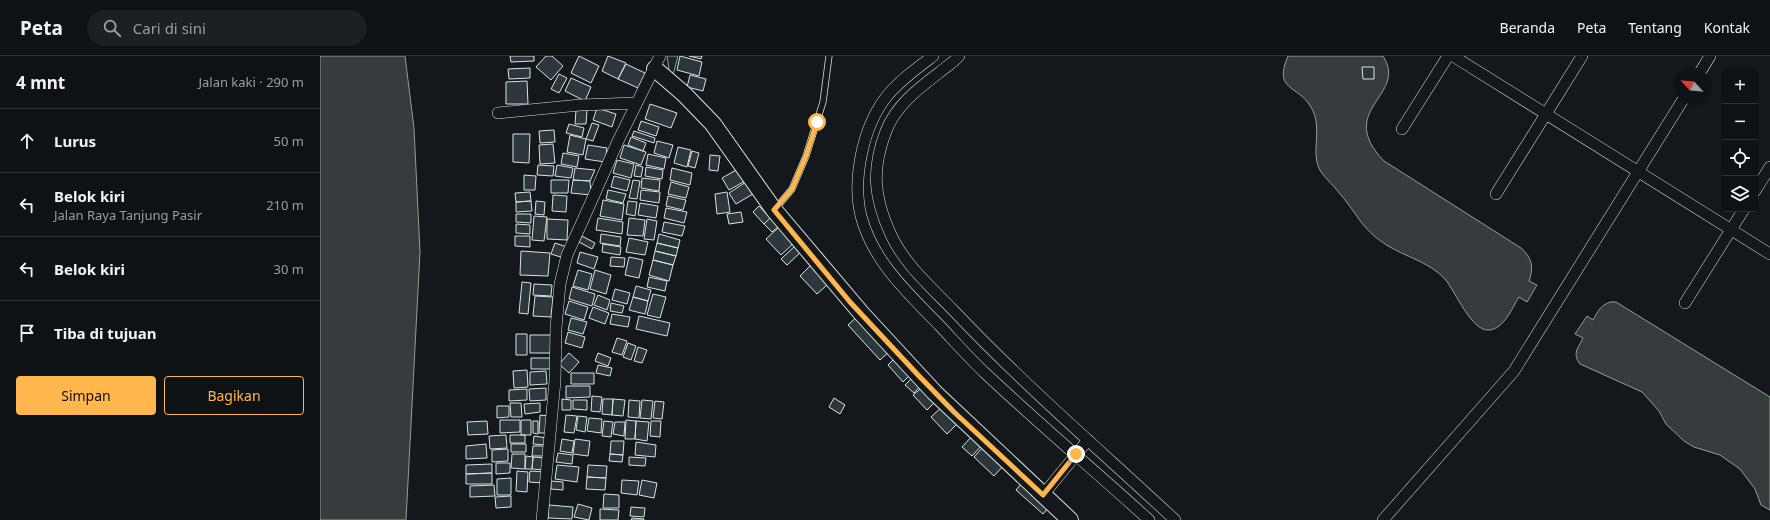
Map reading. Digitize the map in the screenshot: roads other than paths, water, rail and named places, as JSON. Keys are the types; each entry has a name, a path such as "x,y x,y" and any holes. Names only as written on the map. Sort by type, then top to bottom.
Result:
{"street":[{"path":"933,56 911,73 887,96 871,123 861,154 858,184 861,215 874,248 894,278 984,372 1149,520"},
{"path":"959,56 922,86 900,107 887,130 878,158 875,184 881,208 892,237 911,266 998,357 1175,520"},
{"path":"1402,129 1448,56"},
{"path":"1453,56 1770,254"},
{"path":"1496,194 1582,56"},
{"path":"1703,68 1710,56"},
{"path":"542,520 555,381 560,284 567,255 636,103 658,62 684,94 713,124 774,210 850,302 954,412 1070,520"},
{"path":"498,113 580,105 636,103"},
{"path":"1383,520 1514,371 1680,104"},
{"path":"1758,186 1770,167"},
{"path":"1685,303 1742,212"},
{"path":"1043,495 1088,440"}],"lane":[{"path":"774,210 792,189 806,156 823,102 829,56"}]}
